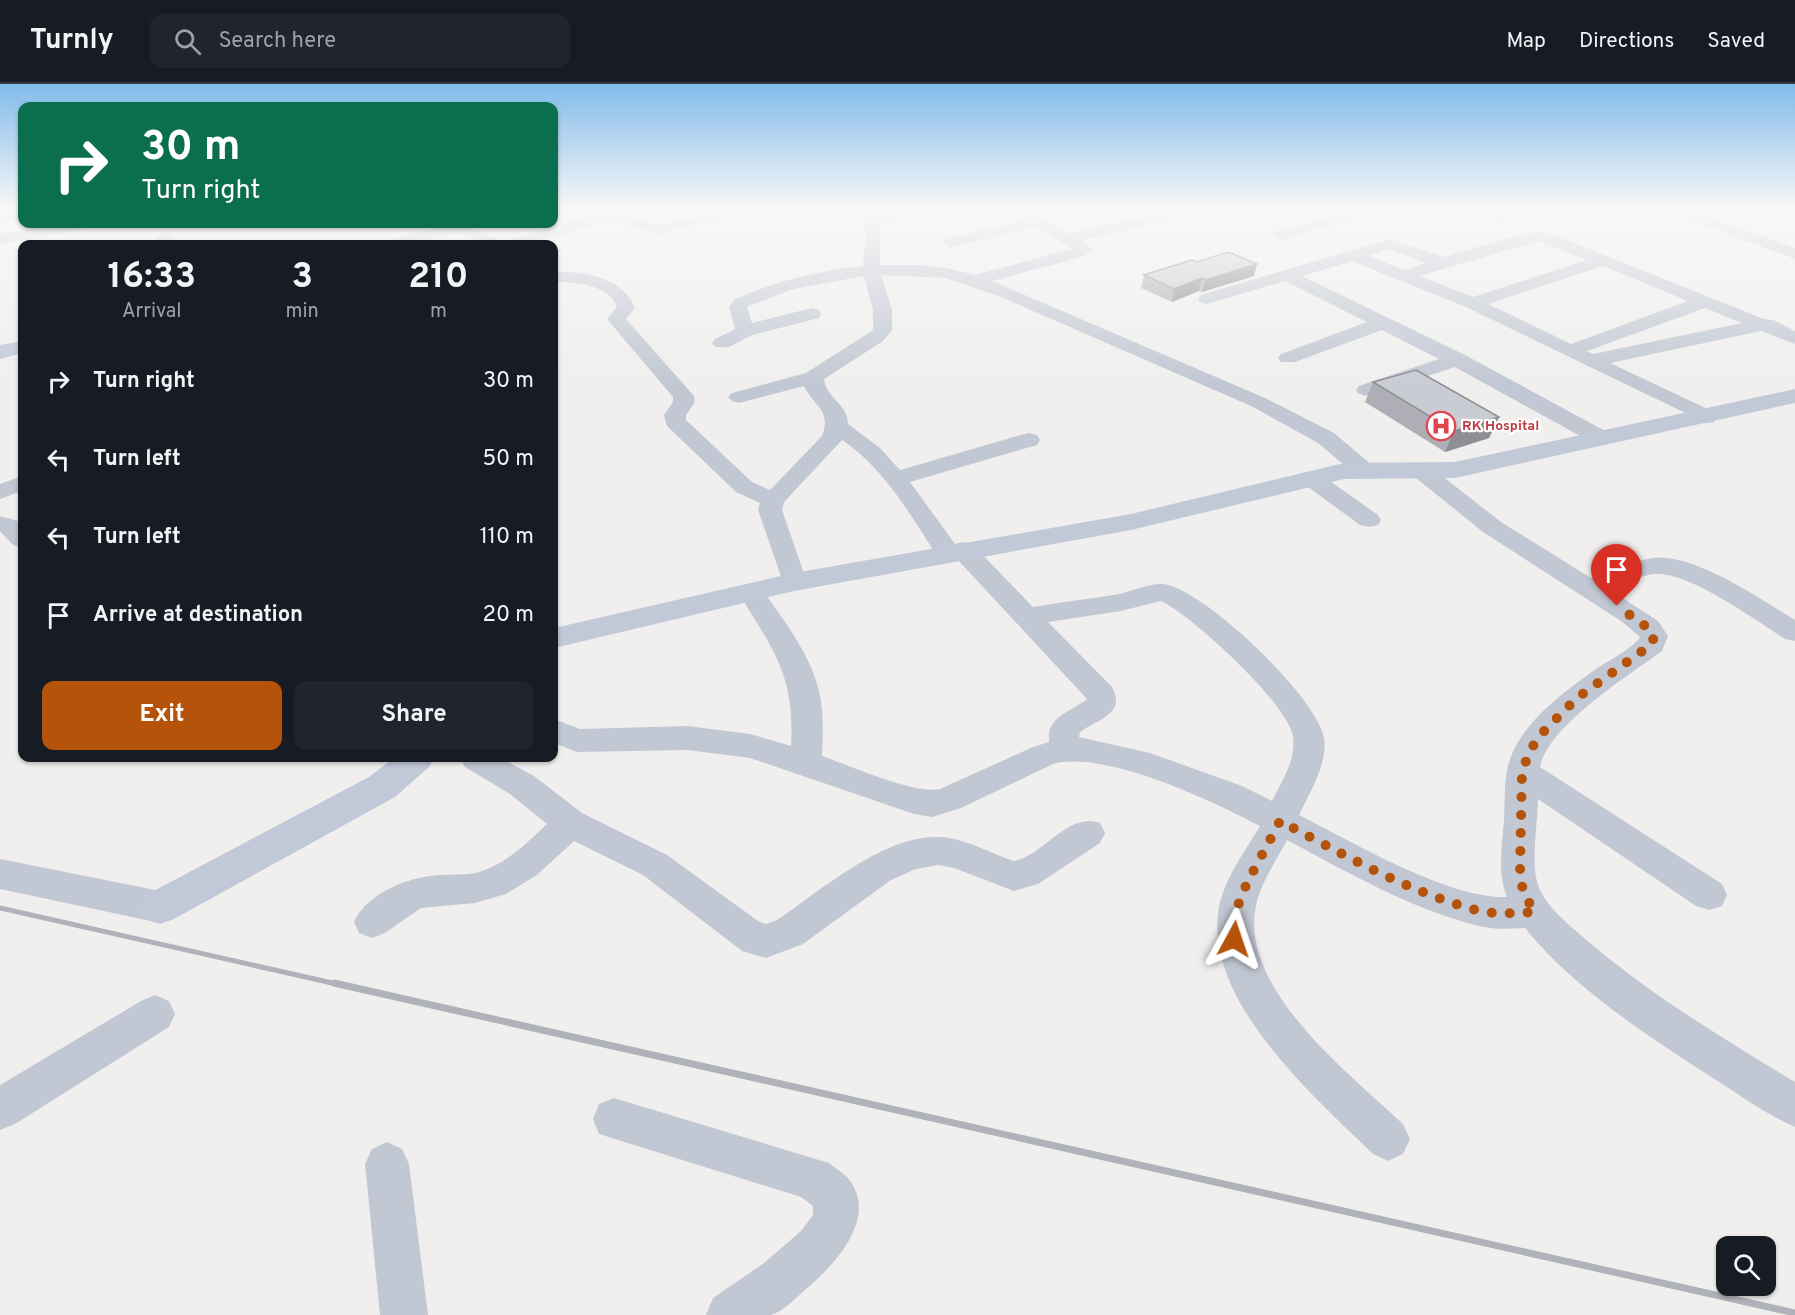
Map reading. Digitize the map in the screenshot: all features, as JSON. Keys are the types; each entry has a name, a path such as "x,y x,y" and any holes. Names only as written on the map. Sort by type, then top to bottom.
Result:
{"street":[{"path":"739,397 813,377 882,332 884,324 881,303 871,267"},
{"path":"976,280 1023,267"},
{"path":"1207,299 1312,267"},
{"path":"1387,267 1472,303 1706,417"},
{"path":"1405,274 1428,267"},
{"path":"1472,303 1581,267"},
{"path":"1623,267 1795,338"},
{"path":"745,331 738,307 745,301 818,277 871,271 927,271 976,280 1258,402 1326,438 1364,470"},
{"path":"1287,275 1458,360 1599,437"},
{"path":"558,277 575,276 587,279 622,298 626,308 616,319 683,396 684,402 675,415 675,421 680,428 744,487 773,500"},
{"path":"1570,351 1706,301"},
{"path":"722,343 745,331 812,314"},
{"path":"1590,361 1795,317"},
{"path":"1288,358 1382,323"},
{"path":"0,352 18,348"},
{"path":"1366,390 1458,360"},
{"path":"794,582 770,510 773,500 832,438 838,428 839,421 832,408 819,394 813,377"},
{"path":"558,637 794,582 955,552 1076,533 1344,471 1424,473 1455,470 1795,396"},
{"path":"838,428 854,437 897,478 955,552 1025,617 1101,695 1102,702 1098,708 1069,724 1064,730 1062,738 1066,749"},
{"path":"897,478 1029,440"},
{"path":"1424,473 1492,527 1648,628 1654,636 1652,644 1577,698 1545,730 1530,750 1522,772 1520,868 1523,893 1535,912 1560,941 1615,988 1666,1025 1795,1107"},
{"path":"1311,479 1369,520"},
{"path":"0,492 18,485"},
{"path":"0,522 9,526 18,536"},
{"path":"1588,588 1655,566 1674,567 1693,574 1795,632"},
{"path":"751,592 782,641 801,681 807,716 806,763"},
{"path":"1025,617 1163,592 1180,600 1249,657 1302,717 1309,736 1310,750 1280,821 1247,883 1237,908 1234,939 1254,992 1297,1048 1388,1139"},
{"path":"558,732 577,740 707,739 750,746 914,801 932,804 949,799 1044,755 1066,749 1087,749 1187,778 1230,795 1388,876 1441,898 1476,910 1499,913 1535,912"},
{"path":"0,874 160,907 382,787 412,762"},
{"path":"483,762 522,785 570,823 655,865 745,933 755,939 766,941 790,932 879,870 911,855 938,851 958,854 1014,876 1026,874 1088,833"},
{"path":"1522,772 1709,895"},
{"path":"372,922 416,894 472,888 491,884 508,876 536,855 570,823"},
{"path":"0,1109 155,1014"},
{"path":"614,1119 813,1179 834,1195 838,1209 830,1232 804,1262 729,1315"},
{"path":"387,1164 404,1315"}],"building":[{"path":"1168,267 1246,267 1205,280 1202,278 1174,289 1144,275"},
{"path":"1416,370 1499,417 1454,431 1373,382"}],"railway":[{"path":"0,908 341,985"},
{"path":"334,983 1795,1313"}],"place":[{"name":"RK Hospital","path":"1441,426"}],"route":[{"path":"1234,939 1237,908 1247,883 1280,821 1388,876 1441,898 1476,910 1499,913 1535,912 1523,893 1520,868 1522,772 1530,750 1545,730 1577,698 1652,644 1654,636 1648,628 1617,606"}]}
